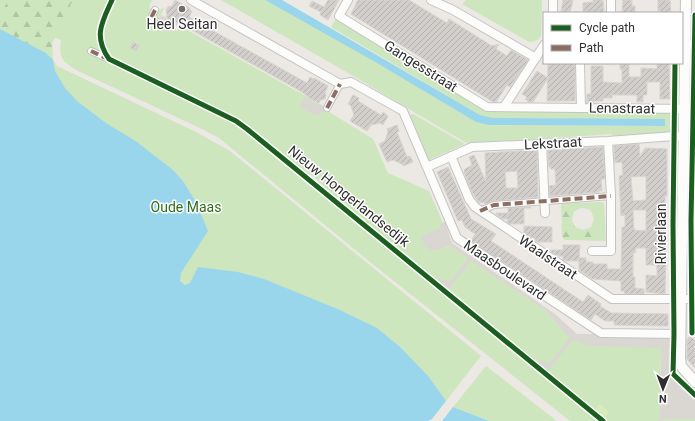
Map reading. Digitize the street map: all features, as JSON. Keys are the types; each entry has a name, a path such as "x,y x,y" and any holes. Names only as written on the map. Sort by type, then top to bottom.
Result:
{"street":[{"name":"Maasboulevard","path":"191,0 340,84 351,82 403,110 457,238 601,333 680,334"},
{"name":"Gangesstraat","path":"348,0 339,16 487,107 581,108"},
{"path":"431,0 453,10 536,58"},
{"path":"553,0 553,12"},
{"path":"611,12 612,0"},
{"name":"Rivierlaan","path":"686,0 687,45 683,137 680,334 681,366 695,382"},
{"path":"155,10 151,18 157,22"},
{"path":"504,107 543,47"},
{"path":"91,51 109,59"},
{"name":"Lenastraat","path":"580,64 581,108 695,109"},
{"path":"327,108 340,84"},
{"name":"Lekstraat","path":"427,167 472,147 608,141 674,136 683,137"},
{"path":"592,251 611,251 611,196 608,141"},
{"path":"542,143 545,213"},
{"name":"Waalstraat","path":"451,156 469,199 474,207 612,299 695,299"},
{"path":"480,211 494,205 611,196"},
{"path":"682,221 695,221"}],"green space":[{"name":"Oude Maas","path":"0,0 110,0 101,21 99,31 99,38 104,54 89,47 87,52 222,117 246,131 360,227 600,421 570,421 370,262 219,138 76,70 67,64 62,58 60,51 61,40 55,38 52,43 53,60 57,66 194,131 230,151 481,356 430,420 413,421 0,179"},
{"path":"8,0 73,0 52,43 53,60 46,53 0,29 0,7 4,8"},
{"path":"113,0 152,0 149,7 158,12 164,7 155,25 171,33 173,29 177,31 180,26 322,105 321,107 373,139 388,173 429,191 443,223 441,228 440,249 449,246 545,310 563,331 589,346 661,347 660,419 695,419 695,421 603,421 545,374 548,371 535,361 526,359 446,293 448,290 350,211 312,175 310,175 237,118 111,57 104,45 102,28"},
{"path":"221,0 265,0 375,62 476,122 488,125 664,126 665,120 493,118 480,115 331,27 337,17 485,109 499,112 508,109 670,111 671,133 613,137 612,134 468,144"},
{"path":"466,0 542,0 541,36 536,41 529,42 462,4"},
{"path":"413,114 465,144 429,160 410,115"},
{"path":"561,201 604,203 606,241 591,227 594,219 591,211 582,208 574,212"},
{"path":"561,201 574,212 572,220 575,227 583,230 591,227 606,241 565,240 562,237"},
{"path":"486,366 557,421 489,421 453,407"},
{"path":"600,404 609,412 605,418 595,410"}],"shaded area":[{"path":"161,15 178,24 171,33 155,25"},
{"path":"305,97 327,108 317,116 299,107"},
{"path":"445,222 452,243 555,314 577,334 674,334 673,374 695,395 695,419 663,419 661,421 657,421 660,418 661,348 589,346 573,340 545,374 526,359 550,363 570,337 545,310 471,261 446,293 434,282 437,279 451,281 468,259 449,246 432,250 424,245 421,236 441,228 439,223"}],"water":[{"path":"265,0 282,0 480,115 493,118 665,119 665,126 488,125 476,122 375,62"},
{"path":"0,29 46,53 53,60 55,71 65,88 77,101 106,123 137,142 173,170 183,181 196,202 208,231 181,273 180,281 185,285 190,283 198,267 238,272 264,279 340,310 377,328 400,347 428,376 446,401 432,419 428,421 0,421"},
{"path":"453,407 489,421 442,421"}],"building":[{"path":"175,0 190,8 189,10 192,11 189,17 199,23 307,83 310,77 328,86 325,92 325,99 320,100 319,103 311,99 302,92 181,24 172,22 166,17 166,10 168,7 172,6"},
{"path":"328,0 339,0 328,20 320,15 321,12 309,6 312,1 324,7"},
{"path":"358,0 409,0 447,23 449,19 492,46 499,44 496,49 507,56 511,50 528,60 510,87 507,85 496,102 493,102 351,14"},
{"path":"563,0 573,0 570,12 561,12"},
{"path":"593,0 603,0 604,12 583,12 583,3 593,2"},
{"path":"623,0 632,0 632,6 635,6 635,12 622,12"},
{"path":"658,0 670,0 671,12 658,11"},
{"path":"133,42 139,45 136,51 130,48"},
{"path":"548,64 575,64 575,101 547,101"},
{"path":"620,64 629,64 629,77 641,77 641,68 657,69 657,64 669,64 670,99 660,99 660,82 647,82 647,95 643,95 643,102 637,102 637,95 612,95 612,98 603,98 603,101 587,103 587,94 591,94 591,66 603,66 603,82 622,83 622,69 620,69"},
{"path":"537,71 548,78 533,102 529,102 525,99 527,97 522,94"},
{"path":"353,95 359,98 358,101 381,115 383,112 388,116 383,125 380,123 371,125 367,131 350,121 354,115 351,106 348,104"},
{"path":"397,125 399,131 397,132 407,157 410,156 413,162 403,166 402,164 393,160 387,162 379,144 385,141 388,132 387,129"},
{"path":"639,144 640,157 645,148 667,149 667,196 665,196 664,248 666,248 665,294 646,292 646,275 657,276 657,265 646,265 646,248 636,248 635,253 633,253 633,277 635,277 635,288 644,289 644,294 625,294 624,291 621,291 621,281 593,279 579,270 579,258 586,258 586,262 593,262 593,264 607,264 607,269 621,269 622,227 625,227 625,215 621,216 619,176 623,175 622,162 615,163 614,146","holes":["646,176 646,200 633,201 631,177","633,210 646,210 646,231 634,230"]},
{"path":"603,147 605,179 601,179 602,191 550,196 549,186 556,185 555,169 551,169 549,167 548,150"},
{"path":"537,150 538,197 494,201 485,204 484,202 479,203 472,192 464,172 465,169 472,165 469,157 474,155 486,182 485,153","holes":["517,171 518,188 506,188 505,172"]},
{"path":"448,167 471,219 496,234 491,241 583,302 588,295 601,304 600,306 611,313 668,314 668,326 614,325 614,321 605,321 595,314 591,320 471,241 475,234 465,227 462,220 458,221 437,172"},
{"path":"531,207 524,208 524,224 510,224 507,222 508,219 503,219 496,214 508,213 508,208"},
{"path":"524,226 552,227 552,242 535,241 535,238 524,233"},
{"path":"563,245 580,245 579,261 565,261 563,260 563,256 558,256 551,252 551,250 563,250"},
{"path":"690,336 695,340 695,368 687,359 687,340"}],"marked path":[{"path":"155,10 151,18 157,22"},
{"path":"91,51 108,59"},
{"path":"327,108 340,84"},
{"path":"480,211 494,205 611,196"}],"cycle path":[{"name":"Nieuw Hongerlandsedijk","path":"112,0 102,22 100,36 104,51 109,59 236,121 247,129 603,421"},
{"path":"692,333 691,221 695,15"},
{"path":"675,64 673,374 695,395"}],"place":[{"name":"Heel Seitan","path":"182,9"}]}
